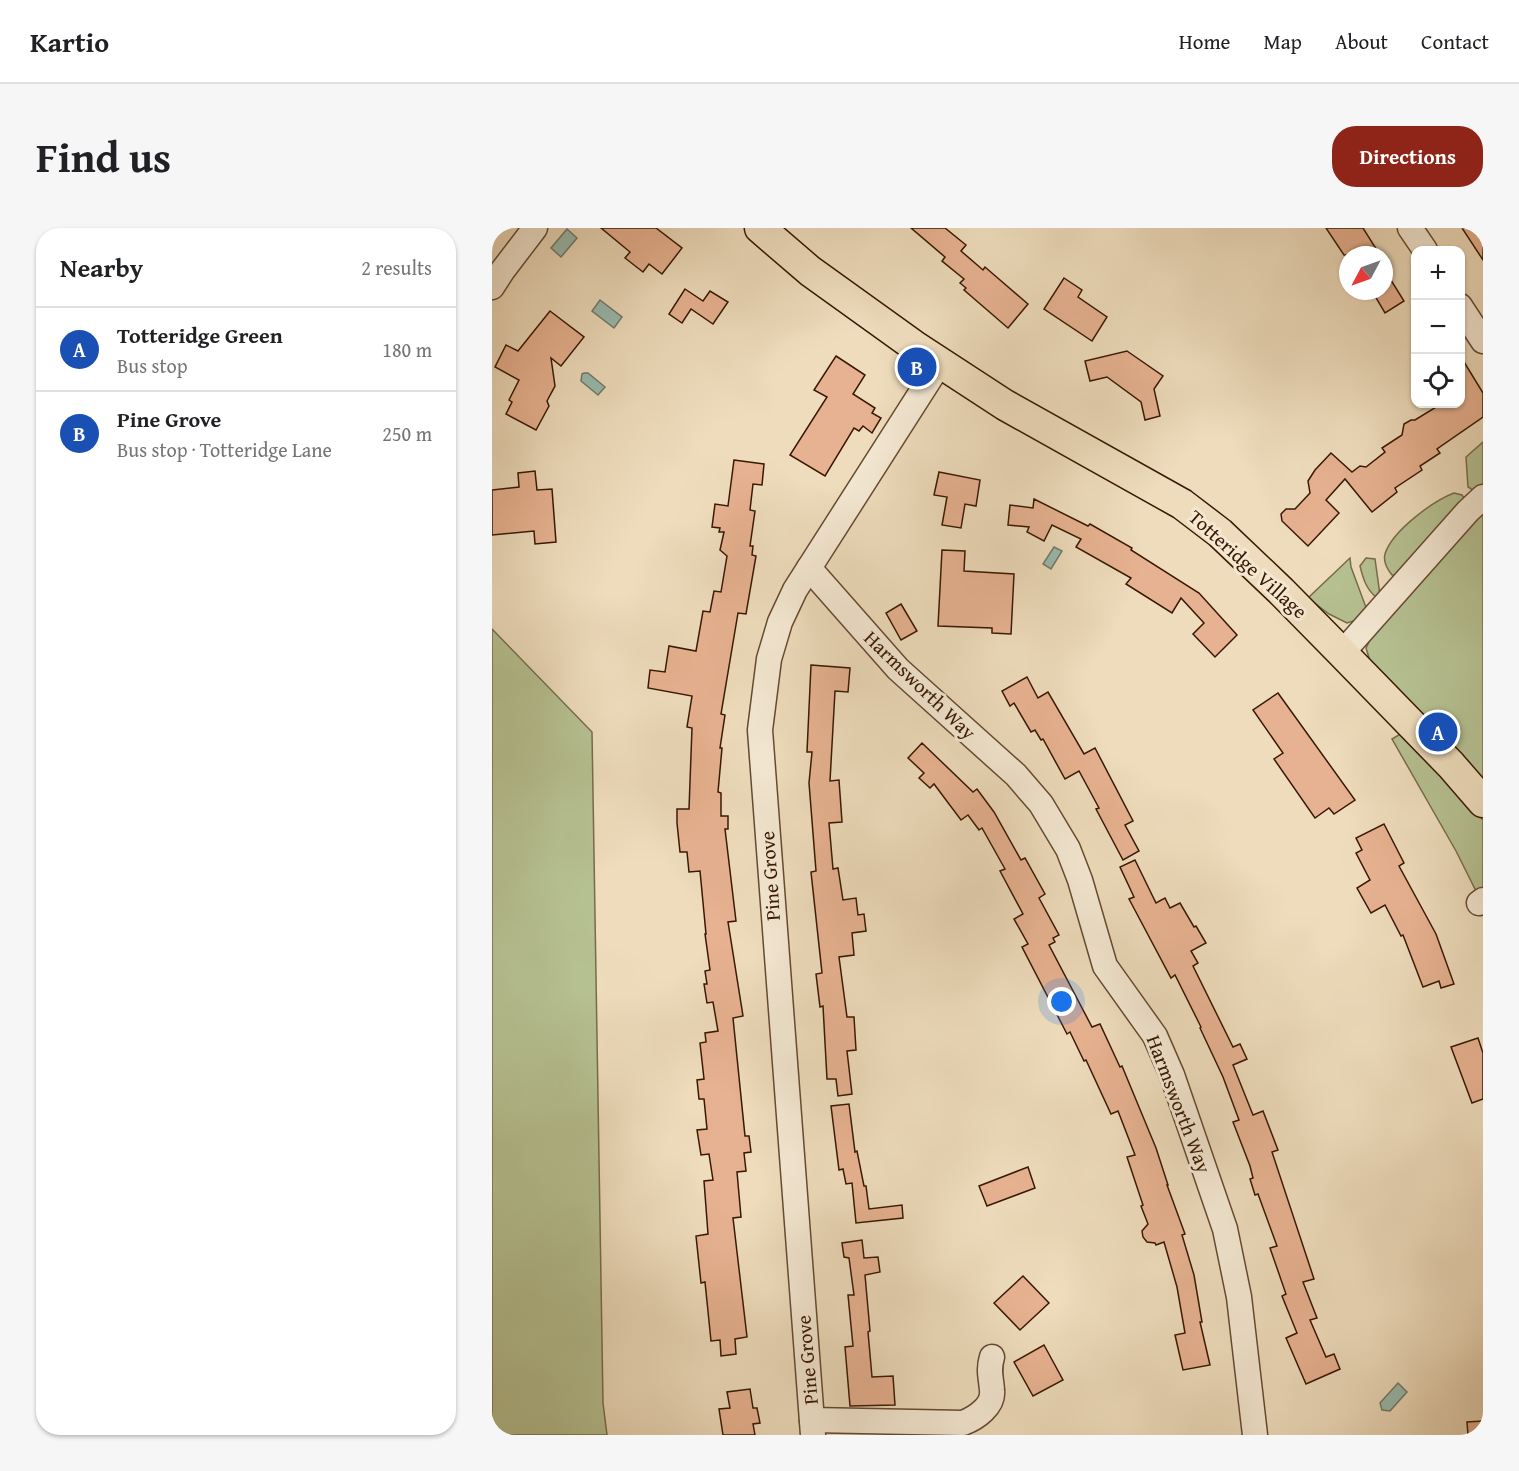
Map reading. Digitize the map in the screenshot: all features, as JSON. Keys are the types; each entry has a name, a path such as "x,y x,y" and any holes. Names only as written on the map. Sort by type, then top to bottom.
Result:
{"main road":[{"name":"Totteridge Village","path":"760,228 810,271 940,363 1053,434 1182,504 1220,533 1342,653 1451,765 1483,802"}],"street":[{"path":"492,287 535,228"},
{"path":"1410,228 1422,246"},
{"path":"1465,312 1483,341"},
{"name":"Pine Grove","path":"812,1428 760,730 769,659 780,622 795,590 940,363"},
{"path":"1342,653 1483,497"},
{"name":"Harmsworth Way","path":"810,568 898,669 1017,775 1041,804 1068,849 1080,880 1105,966 1155,1036 1172,1075 1225,1229 1239,1297 1254,1435"},
{"path":"812,1428 963,1423 981,1413 990,1402 993,1392 989,1376 992,1357"}],"green space":[{"path":"1483,442 1483,488 1473,490 1468,487 1466,457"},
{"path":"1454,493 1462,495 1466,501 1398,575 1392,575 1386,565 1385,557 1389,545 1414,518"},
{"path":"1483,510 1483,783 1371,664 1366,648 1380,620"},
{"path":"1350,558 1351,567 1367,610 1360,619 1347,623 1329,614 1308,598"},
{"path":"1366,558 1375,559 1380,595 1376,597 1367,587 1361,570 1360,566"},
{"path":"492,629 592,732 603,1403 607,1435 492,1435"},
{"path":"1402,733 1483,820 1483,891 1477,893 1456,851 1392,739"}],"shaded area":[{"path":"567,229 577,238 561,257 551,248"},
{"path":"600,300 622,317 614,328 592,311"},
{"path":"584,373 588,373 605,387 598,395 581,381"},
{"path":"1054,547 1062,551 1051,569 1043,564"},
{"path":"1398,1383 1407,1392 1390,1411 1382,1410 1380,1403"}],"building":[{"path":"601,228 656,228 682,248 662,274 649,264 643,272 625,258 630,252"},
{"path":"911,228 945,228 966,245 961,251 983,270 985,267 1028,304 1008,328 964,290 966,288 960,283 964,279 942,261 945,257"},
{"path":"1326,228 1363,228 1374,246 1339,246"},
{"path":"1462,228 1483,228 1483,260"},
{"path":"1064,278 1082,290 1078,297 1107,317 1092,341 1044,309"},
{"path":"1393,283 1404,301 1385,313 1377,300 1393,300"},
{"path":"685,289 703,301 710,291 728,302 713,324 691,309 682,323 669,314"},
{"path":"550,311 584,337 561,366 551,358 555,386 547,401 549,406 536,430 506,414 512,402 509,400 519,380 495,367 506,345 518,351"},
{"path":"1127,351 1163,376 1154,389 1160,416 1145,420 1141,402 1107,377 1090,381 1085,361"},
{"path":"836,356 865,375 853,394 875,408 872,413 881,418 872,433 863,426 859,431 854,428 825,476 790,455 827,397 814,390"},
{"path":"1465,364 1483,393 1483,417 1437,449 1440,453 1420,466 1422,470 1395,488 1397,492 1372,512 1345,479 1326,500 1339,513 1308,546 1282,521 1281,514 1286,509 1295,509 1310,493 1308,481 1331,453 1352,472 1360,466 1366,467 1385,452 1382,448 1402,435 1404,424 1434,408 1465,408"},
{"path":"734,460 764,464 762,485 753,484 750,510 755,511 750,546 753,546 752,555 756,556 746,614 738,613 721,714 725,715 720,748 722,748 718,792 721,793 721,816 728,816 728,829 725,829 736,921 728,922 743,1016 733,1018 745,1136 749,1136 751,1152 744,1153 746,1171 737,1172 741,1217 733,1218 747,1337 735,1339 736,1354 721,1356 720,1340 711,1341 705,1282 701,1283 696,1236 708,1234 704,1181 713,1180 709,1154 701,1155 697,1130 707,1129 704,1099 699,1099 697,1080 704,1079 700,1043 706,1042 705,1033 718,1031 713,1002 707,1003 704,984 707,984 705,971 710,970 700,871 689,872 687,852 680,852 677,823 677,809 689,809 692,728 687,727 692,696 648,688 650,670 665,672 669,646 696,651 703,611 710,612 714,591 721,592 727,556 720,550 724,532 719,532 720,528 712,527 715,504 728,506"},
{"path":"535,471 537,490 552,489 556,542 535,544 534,531 492,535 492,490 519,487 518,473"},
{"path":"939,472 980,480 976,506 965,504 961,528 942,525 947,497 934,495"},
{"path":"1034,499 1088,526 1090,524 1132,548 1131,550 1199,593 1237,635 1215,657 1193,634 1204,623 1181,598 1172,613 1126,584 1131,578 1076,547 1081,539 1052,525 1044,541 1027,532 1029,527 1008,525 1010,505 1033,508"},
{"path":"942,550 965,551 964,571 1014,574 1011,634 992,633 992,628 938,626"},
{"path":"901,604 917,631 901,640 886,613"},
{"path":"811,665 850,668 848,692 835,691 830,781 839,780 842,822 829,823 833,869 838,868 843,900 856,898 858,915 864,914 866,931 852,933 854,955 839,957 847,1017 854,1017 856,1050 847,1051 852,1094 838,1096 836,1079 827,1079 823,1006 820,1007 816,974 822,973 811,872 816,871 809,783 812,752 807,752"},
{"path":"1027,677 1038,698 1048,692 1084,754 1095,748 1133,821 1125,825 1139,851 1123,860 1079,771 1065,779 1043,739 1041,740 1035,730 1031,732 1014,703 1010,706 1002,691"},
{"path":"1278,693 1355,800 1334,814 1329,808 1315,818 1274,759 1283,753 1253,710"},
{"path":"922,743 973,792 977,789 994,812 1021,860 1025,858 1045,894 1039,898 1059,935 1053,938 1055,942 1049,945 1092,1027 1100,1024 1120,1067 1122,1066 1156,1148 1185,1234 1182,1235 1194,1275 1202,1322 1200,1322 1210,1365 1183,1370 1175,1335 1185,1333 1177,1287 1164,1242 1156,1245 1147,1242 1143,1237 1142,1231 1148,1224 1127,1157 1135,1155 1118,1111 1111,1114 1086,1060 1084,1061 1070,1032 1067,1034 1022,947 1028,944 1014,919 1023,914 1000,871 1005,869 982,828 979,830 968,815 961,820 934,784 930,788 919,778 924,773 908,758"},
{"path":"1384,824 1404,863 1399,866 1436,934 1454,984 1441,988 1439,981 1423,987 1403,935 1401,936 1385,905 1371,913 1357,888 1370,880 1356,853 1362,850 1356,838"},
{"path":"1135,860 1156,903 1165,898 1170,908 1180,903 1206,943 1191,951 1198,963 1193,966 1233,1047 1240,1044 1247,1059 1233,1065 1253,1115 1263,1111 1278,1150 1272,1152 1314,1279 1303,1282 1317,1318 1310,1320 1326,1357 1334,1354 1340,1369 1306,1384 1286,1338 1297,1333 1282,1296 1286,1294 1270,1248 1277,1246 1258,1194 1255,1195 1250,1179 1253,1178 1250,1166 1233,1122 1239,1120 1201,1027 1175,975 1171,978 1129,899 1134,897 1120,867"},
{"path":"1478,1038 1483,1053 1483,1099 1472,1103 1451,1047"},
{"path":"849,1104 855,1152 857,1151 864,1186 866,1186 869,1209 902,1205 903,1218 856,1223 852,1183 846,1184 843,1169 839,1170 831,1106"},
{"path":"1028,1167 1035,1188 987,1206 979,1186"},
{"path":"862,1240 864,1258 878,1257 880,1272 865,1275 872,1377 893,1376 895,1405 850,1406 845,1347 853,1346 848,1295 854,1295 849,1258 844,1257 842,1243"},
{"path":"1023,1276 1049,1303 1020,1330 994,1303"},
{"path":"1044,1345 1063,1380 1033,1396 1014,1362"},
{"path":"750,1389 753,1408 757,1408 760,1423 753,1424 755,1435 723,1435 719,1409 730,1408 727,1392"},
{"path":"1483,1421 1483,1435 1468,1435 1467,1422"}],"place":[{"name":"Pine Grove","path":"917,367"},
{"name":"Totteridge Green","path":"1438,732"}]}
